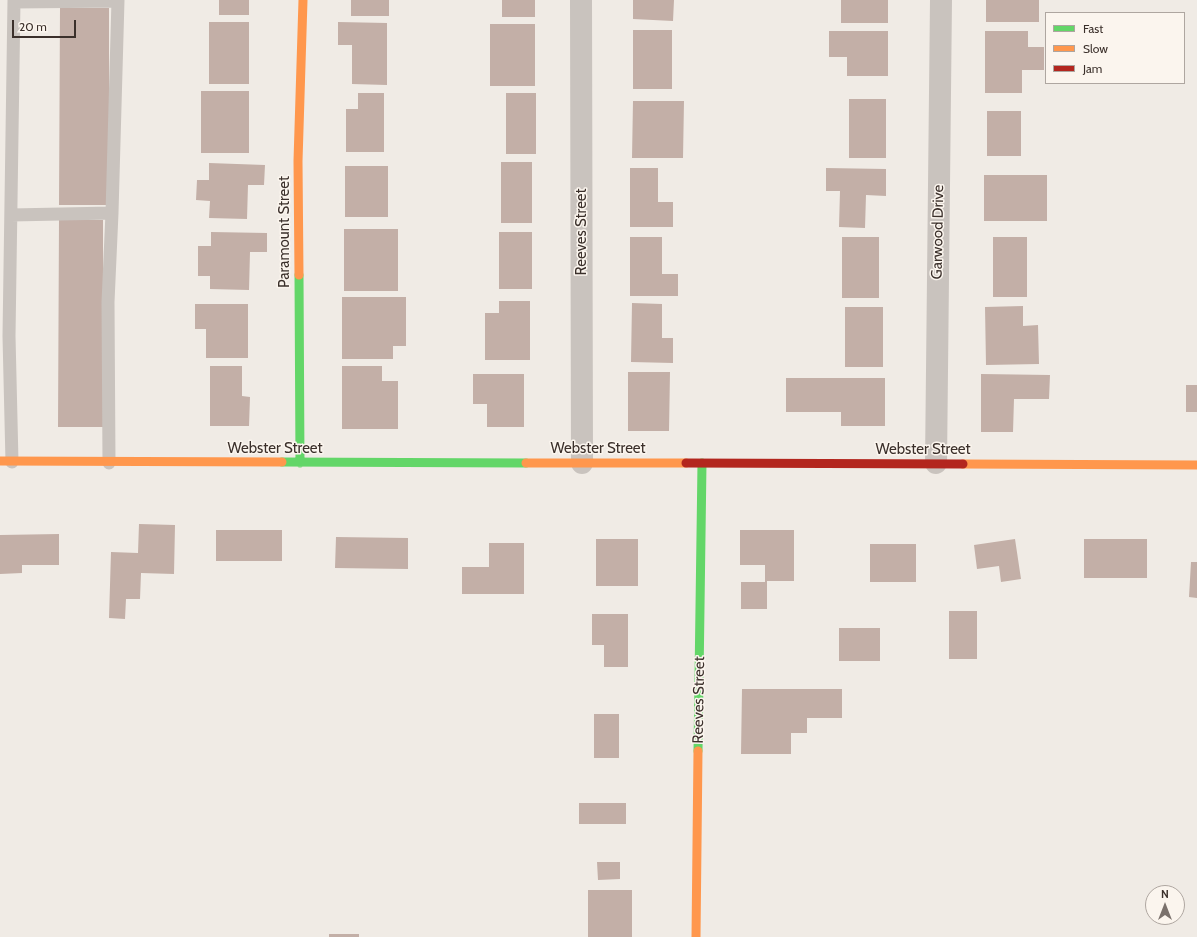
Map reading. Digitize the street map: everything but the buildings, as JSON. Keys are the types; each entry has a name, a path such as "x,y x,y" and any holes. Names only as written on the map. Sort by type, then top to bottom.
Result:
{"street":[{"name":"Paramount Street","path":"300,463 298,161 303,0"},
{"name":"Reeves Street","path":"581,0 582,463"},
{"name":"Garwood Drive","path":"936,463 941,0"},
{"name":"Webster Street","path":"6,461 109,463 936,463 1197,465"},
{"name":"Reeves Street","path":"696,937 702,463"}],"lane":[{"path":"6,461 11,215 6,120 14,1 118,1 108,302 109,463"},
{"path":"11,215 112,213"}],"traffic: fast":[{"path":"299,275 300,463"},
{"path":"282,462 526,463"},
{"path":"698,751 702,463"}],"traffic: slow":[{"path":"299,275 298,161 303,0"},
{"path":"0,461 282,462"},
{"path":"526,463 686,463"},
{"path":"963,464 1197,465"},
{"path":"696,937 698,751"}],"traffic: jam":[{"path":"686,463 963,464"}]}
